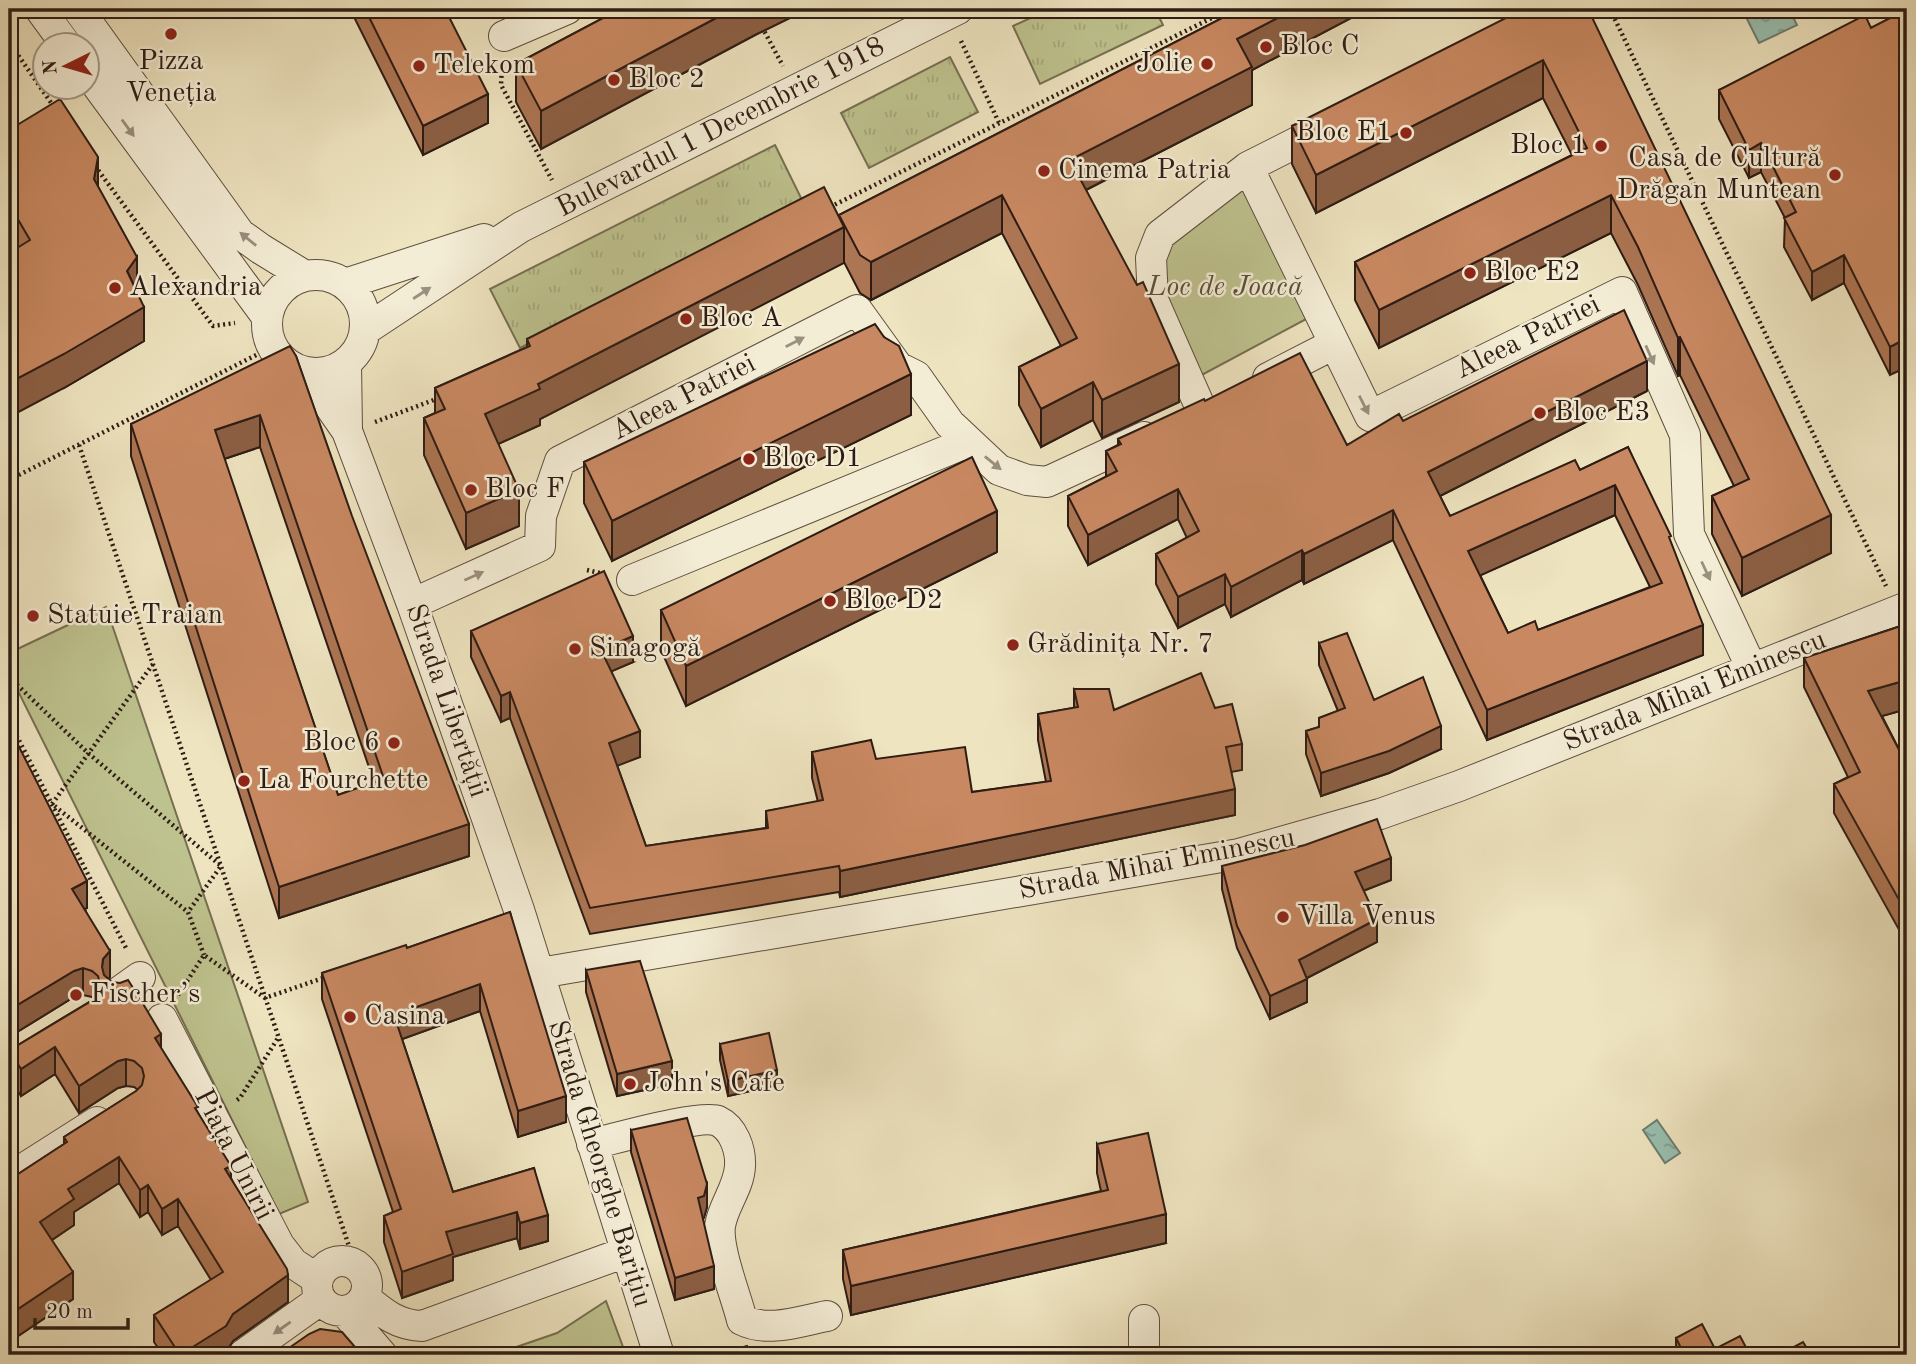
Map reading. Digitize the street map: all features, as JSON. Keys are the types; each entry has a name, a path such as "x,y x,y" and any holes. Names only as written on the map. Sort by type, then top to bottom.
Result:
{"street":[{"path":"40,9 57,32"},
{"path":"78,9 240,234 305,276"},
{"path":"504,36 567,9"},
{"name":"Bulevardul 1 Decembrie 1918","path":"522,227 953,11"},
{"path":"102,92 267,317"},
{"path":"1202,410 1153,300 1151,258 1160,235 1248,167 1357,112"},
{"name":"Aleea Patriei","path":"1248,167 1370,416 1622,292 1685,435 1689,534 1752,669"},
{"path":"345,284 522,227"},
{"path":"365,330 522,227"},
{"path":"305,276 332,277 345,284 361,304 365,330 357,352 346,363 331,371 306,372 281,359 272,347 267,317 271,303 279,291 291,281 305,276"},
{"name":"Aleea Patriei","path":"412,604 540,546 541,516 560,461 857,310 898,367 916,376 950,424 968,442 999,470 1027,480 1047,482 1202,410 1334,344"},
{"name":"Strada Libertății","path":"346,363 347,431"},
{"name":"Strada Libertății","path":"306,372 347,431 412,604 540,973"},
{"path":"632,580 968,442"},
{"name":"Strada Mihai Eminescu","path":"540,973 1239,854 1380,814 1459,786 1903,609"},
{"name":"Strada Gheorghe Barițiu","path":"540,973 659,1355"},
{"name":"Piața Unirii","path":"162,1020 176,1074 210,1112 279,1245 293,1263 337,1297"},
{"path":"9,1178 115,1111"},
{"path":"592,1144 695,1121 716,1119 730,1129 739,1151 740,1166 737,1183 724,1212 720,1237 742,1320 754,1326 767,1327 827,1315"},
{"path":"337,1297 408,1326 422,1326 626,1252"},
{"path":"243,1355 337,1297 368,1284 366,1276 355,1264 347,1261 332,1263 326,1267 337,1297 382,1355"},
{"path":"1144,1320 1144,1355"}],"path":[{"path":"818,213 1230,9"},
{"path":"1610,9 1903,609"},
{"path":"953,11 999,122"},
{"path":"759,20 797,91"},
{"path":"504,36 501,85 566,205"},
{"path":"9,41 55,108"},
{"path":"94,164 133,221 213,326 267,317"},
{"path":"9,480 272,347"},
{"path":"347,431 451,393"},
{"path":"79,445 355,1264"},
{"path":"52,804 153,664"},
{"path":"9,677 88,753 221,866"},
{"path":"9,721 52,804 130,984"},
{"path":"52,804 188,912 204,955 265,998"},
{"path":"188,912 221,866"},
{"path":"162,1020 204,955"},
{"path":"265,998 329,976"},
{"path":"210,1112 240,1098 279,1037"}],"green space":[{"path":"1050,9 1155,9 1163,25 1040,84 1013,26"},
{"path":"950,57 978,112 869,168 841,113"},
{"path":"775,145 804,204 520,348 490,289"},
{"name":"Loc de Joacă","path":"1247,175 1310,317 1196,378 1159,298 1164,241"},
{"path":"106,607 308,1202 279,1214 9,673 9,653"},
{"path":"606,1301 626,1355 493,1355 557,1333"}],"water":[{"path":"1742,9 1789,9 1797,25 1759,43"},
{"path":"1657,1120 1680,1153 1665,1163 1643,1130"}],"building":[{"name":"Telekom","path":"365,9 445,9 488,94 423,126"},
{"path":"620,9 733,9 541,111 516,64"},
{"path":"1238,9 1295,9 1237,39 1252,67 1070,160 1137,285 1143,282 1179,364 1102,400 1093,382 1041,409 1019,367 1077,338 1002,195 871,262 860,255 839,215"},
{"path":"1517,9 1588,9 1831,515 1742,558 1712,496 1749,479 1680,337 1678,338 1638,247 1611,195 1379,310 1355,262 1587,148 1543,60 1316,175 1292,126 1510,16"},
{"name":"Casa de Cultură Drăgan Muntean","path":"1898,14 1907,32 1907,338 1890,347 1844,255 1812,272 1784,218 1796,212 1761,143 1749,150 1719,90 1865,15 1871,28"},
{"path":"55,102 62,102 98,157 94,179 137,257 127,271 144,307 9,383 9,253 30,240 9,204 9,130"},
{"path":"824,187 844,227 538,384 540,389 485,414 519,490 466,513 424,418 445,409 435,388 530,346 527,339"},
{"path":"1624,310 1647,361 1428,472 1450,516 1575,460 1580,470 1628,447 1671,536 1669,537 1703,625 1487,710 1393,510 1304,554 1302,550 1231,587 1225,574 1178,597 1156,554 1199,531 1178,489 1088,535 1068,496 1117,471 1106,451 1121,444 1118,439 1204,399 1205,401 1300,353 1347,445 1399,414 1403,421","holes":["1615,485 1662,583 1538,630 1535,621 1508,633 1468,551"]},
{"path":"875,324 884,337 899,346 911,374 612,521 584,462"},
{"path":"290,346 296,356 352,516 469,824 279,887 131,424","holes":["260,415 384,779 338,795 215,430"]},
{"path":"972,457 997,511 686,666 661,610"},
{"path":"604,571 633,636 601,650 640,731 609,743 646,846 768,828 766,811 823,800 812,752 871,740 876,759 965,747 972,792 1051,781 1038,714 1078,707 1074,689 1109,689 1114,710 1201,673 1215,708 1232,704 1242,744 1226,747 1235,789 840,871 839,866 590,908 510,692 501,696 471,631"},
{"path":"1907,624 1907,680 1868,691 1907,765 1907,819 1899,823 1907,838 1907,914 1834,784 1860,772 1804,658"},
{"path":"1347,633 1374,700 1423,677 1441,726 1389,751 1321,773 1306,731 1319,727 1319,718 1345,708 1319,643"},
{"path":"9,727 87,881 72,889 110,951 103,959 104,975 112,982 128,980 142,1002 161,1034 155,1038 231,1166 225,1169 287,1269 288,1275 233,1314 226,1326 180,1355 154,1315 223,1272 178,1199 162,1209 148,1185 140,1190 119,1157 68,1189 74,1199 40,1222 73,1272 9,1315 9,1180 67,1142 64,1137 136,1091 142,1085 144,1076 142,1068 134,1061 126,1059 118,1061 79,1086 55,1047 21,1069 9,1050 9,1047 18,1045 93,1000 99,993 100,984 98,976 83,968 9,1010"},
{"path":"1377,819 1391,858 1355,872 1377,919 1299,960 1307,979 1270,996 1237,926 1222,866 1305,845"},
{"path":"510,912 566,1096 518,1111 480,984 394,1015 453,1192 534,1168 548,1215 520,1223 517,1212 446,1232 453,1254 402,1272 384,1216 401,1209 322,973 406,945 407,948"},
{"path":"640,961 672,1061 617,1074 586,970"},
{"path":"769,1033 777,1070 728,1081 720,1044"},
{"path":"687,1118 707,1184 704,1196 698,1198 714,1266 675,1278 631,1130"},
{"path":"1148,1133 1166,1214 851,1286 843,1250 1108,1190 1097,1144"},
{"path":"1702,1324 1715,1349 1740,1336 1750,1355 1677,1355 1683,1352 1676,1338"},
{"path":"320,1329 342,1332 362,1355 279,1355"},
{"path":"1803,1342 1811,1355 1779,1355"},
{"path":"747,1346 750,1355 715,1355"}],"place":[{"name":"Pizza Veneția","path":"171,34"},
{"name":"Bloc C","path":"1266,47"},
{"name":"Jolie","path":"1207,64"},
{"name":"Telekom","path":"419,66"},
{"name":"Bloc 2","path":"614,80"},
{"name":"Bloc E1","path":"1406,133"},
{"name":"Bloc 1","path":"1601,146"},
{"name":"Cinema Patria","path":"1044,171"},
{"name":"Casa de Cultură Drăgan Muntean","path":"1835,175"},
{"name":"Bloc E2","path":"1470,273"},
{"name":"Alexandria","path":"115,288"},
{"name":"Bloc A","path":"686,319"},
{"name":"Bloc E3","path":"1540,413"},
{"name":"Bloc D1","path":"749,459"},
{"name":"Bloc F","path":"471,490"},
{"name":"Bloc D2","path":"830,601"},
{"name":"Statuie Traian","path":"33,616"},
{"name":"Grădinița Nr. 7","path":"1013,645"},
{"name":"Sinagogă","path":"575,649"},
{"name":"Bloc 6","path":"394,743"},
{"name":"La Fourchette","path":"244,781"},
{"name":"Villa Venus","path":"1283,917"},
{"name":"Fischer’s","path":"76,995"},
{"name":"Casina","path":"350,1017"},
{"name":"John's Cafe","path":"630,1084"}]}
